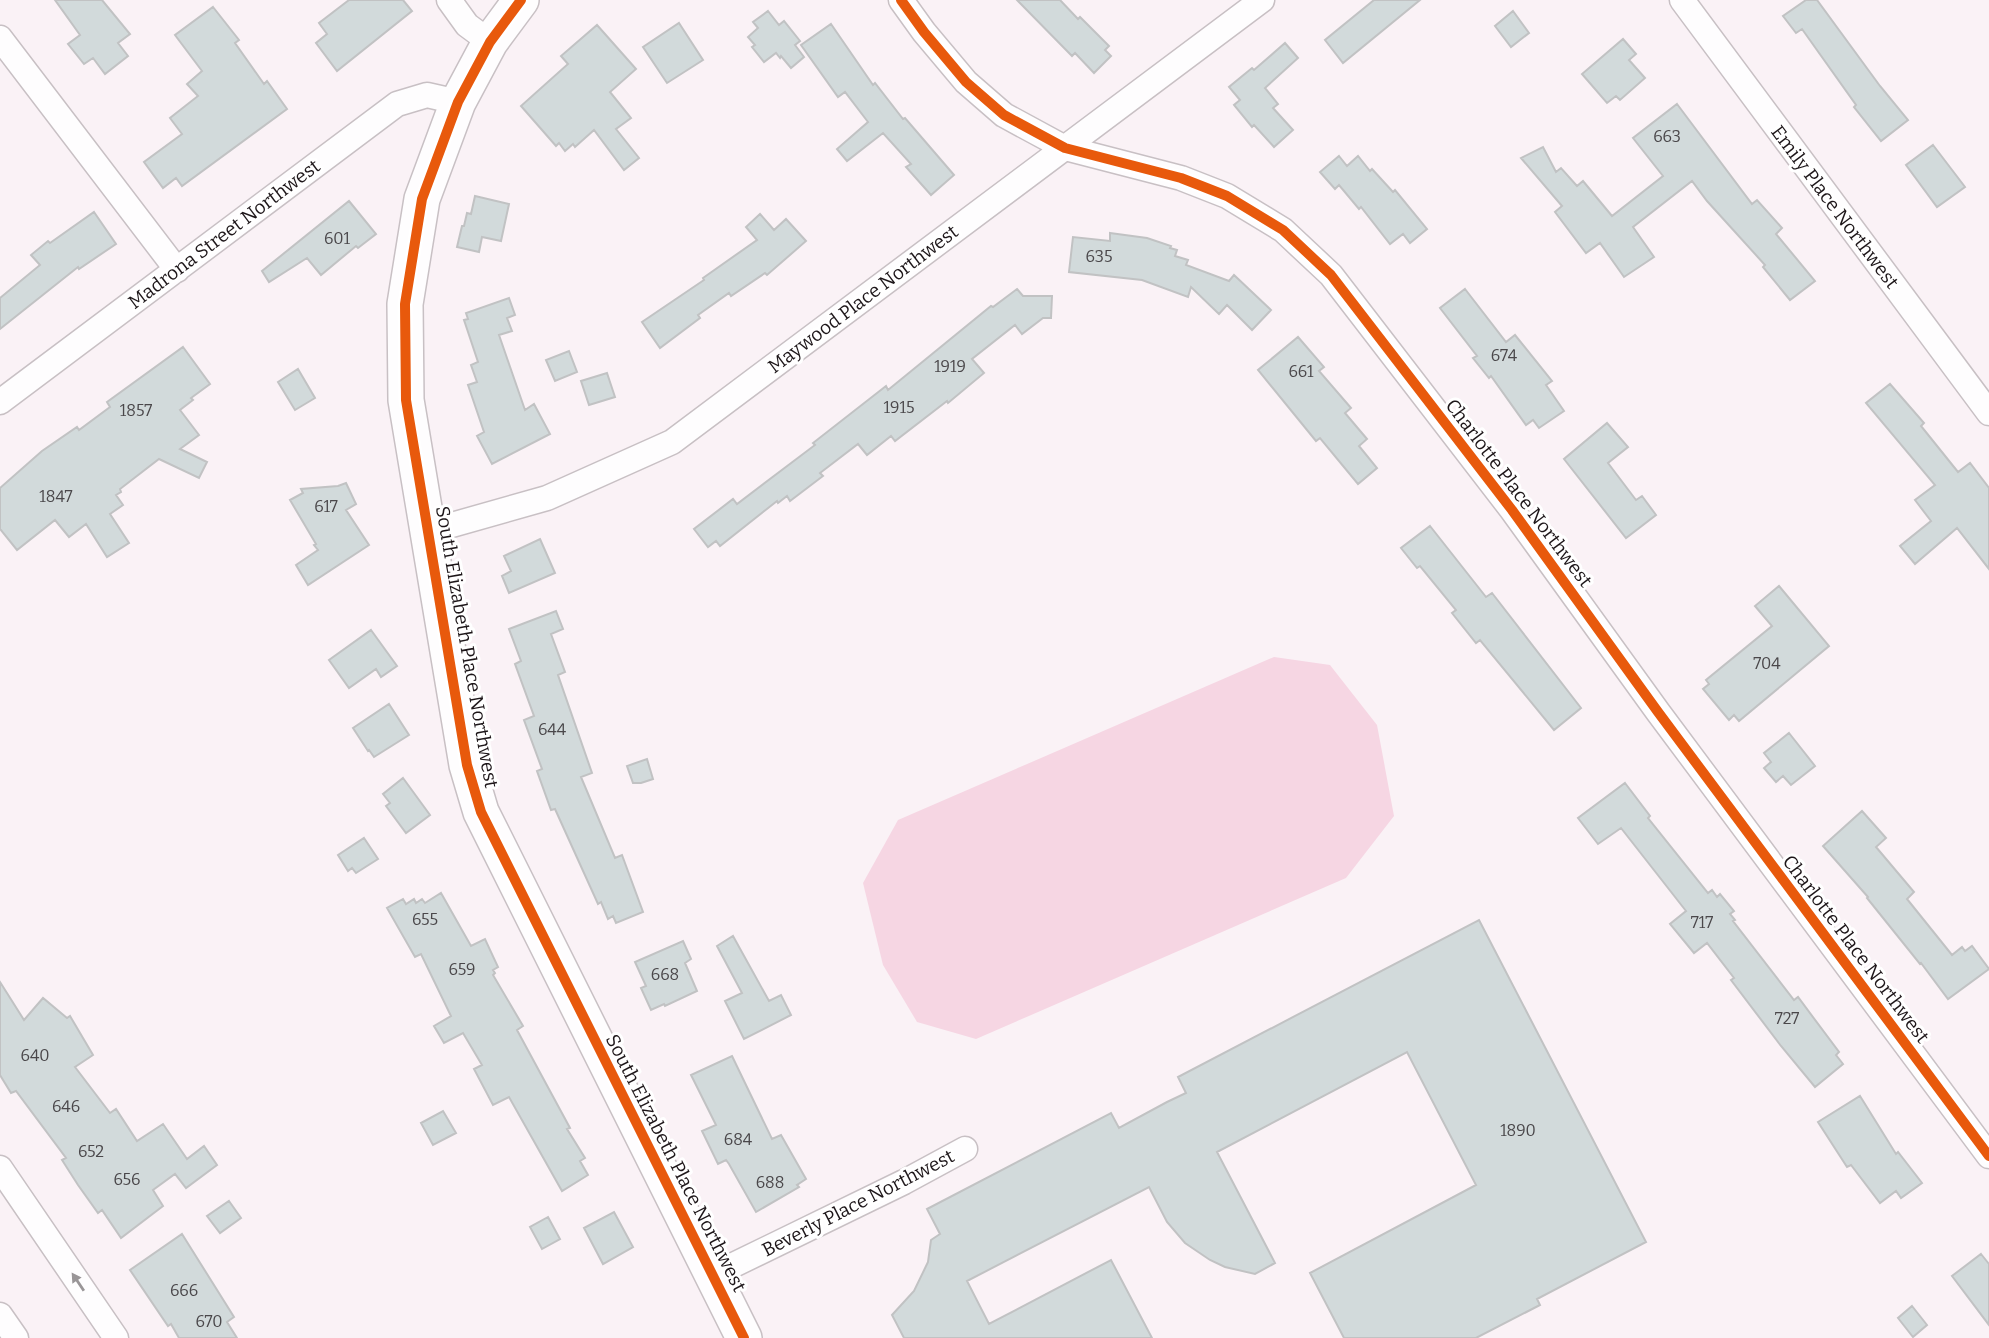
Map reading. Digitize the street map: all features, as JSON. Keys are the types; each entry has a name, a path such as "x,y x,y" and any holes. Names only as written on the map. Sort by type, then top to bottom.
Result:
{"street":[{"path":"449,0 467,25 490,42"},
{"name":"South Elizabeth Place Northwest","path":"521,0 490,42 458,102 422,199 405,303 406,400 427,532 467,765 481,812 744,1338"},
{"name":"Charlotte Place Northwest","path":"901,0 966,82 1004,115 1065,148 1181,178 1227,196 1283,230 1331,275 1512,510 1658,712 1989,1156"},
{"name":"Maywood Place Northwest","path":"427,532 547,498 672,442 1262,0"},
{"name":"Emily Place Northwest","path":"1682,0 1989,413"},
{"path":"0,38 177,270"},
{"name":"Madrona Street Northwest","path":"0,402 397,104 427,95 458,102"},
{"name":"Beverly Place Northwest","path":"713,1275 904,1182 965,1149"},
{"path":"0,1168 116,1338"},
{"path":"0,1315 16,1338"}],"shaded area":[{"path":"1274,657 1330,665 1377,725 1394,816 1346,878 976,1039 917,1022 883,965 863,883 898,820"}],"building":[{"path":"55,0 102,0 130,34 118,43 128,56 105,74 93,58 84,64 68,44 80,35"},
{"path":"349,0 403,0 412,11 337,71 316,43 327,34 319,23"},
{"path":"1017,0 1060,0 1109,46 1105,50 1111,56 1094,73 1075,53 1072,56"},
{"path":"1374,0 1420,0 1343,63 1325,40"},
{"path":"1806,0 1817,0 1908,120 1881,141 1854,107 1856,105 1802,29 1796,33 1783,16"},
{"path":"213,7 239,40 235,43 264,84 267,81 287,109 182,186 176,178 163,188 144,162 182,134 170,118 198,96 187,84 202,71 175,35"},
{"path":"768,11 779,25 784,21 800,41 795,45 804,57 791,68 776,53 764,62 752,47 755,45 748,37 758,28 753,22"},
{"path":"1513,11 1529,33 1511,47 1495,26"},
{"path":"679,23 703,60 667,83 643,47"},
{"path":"831,24 873,85 875,83 903,119 905,118 954,175 931,195 906,167 911,164 883,133 847,161 837,149 868,122 845,92 838,97 801,45"},
{"path":"597,25 636,69 610,92 631,118 616,129 639,158 624,170 594,130 575,147 573,144 565,151 559,143 556,146 521,106 568,64 561,56"},
{"path":"1623,39 1636,54 1629,60 1645,78 1620,100 1616,96 1607,103 1582,74"},
{"path":"1285,43 1298,58 1265,88 1278,104 1273,108 1293,130 1274,147 1254,125 1252,127 1234,105 1240,100 1229,87"},
{"path":"1677,104 1752,204 1757,200 1782,228 1776,234 1815,281 1790,300 1763,267 1765,265 1692,181 1633,227 1654,257 1624,277 1600,243 1586,253 1555,212 1562,206 1521,158 1543,147 1556,172 1561,168 1577,186 1583,181 1612,216 1663,176 1633,138"},
{"path":"1933,145 1965,187 1937,207 1906,165"},
{"path":"1339,156 1347,166 1358,156 1370,171 1372,169 1393,192 1395,190 1427,229 1410,243 1403,234 1390,244 1361,207 1359,209 1339,185 1335,189 1320,172"},
{"path":"475,196 509,204 501,241 482,237 479,252 457,247 462,226 467,213 471,214"},
{"path":"349,201 376,234 358,248 356,246 321,275 307,258 269,282 262,271"},
{"path":"94,212 116,244 79,269 78,267 0,329 0,298 40,265 31,255"},
{"path":"760,214 774,230 786,219 806,241 767,275 765,273 731,296 729,293 698,315 700,318 660,348 642,322 757,240 746,227"},
{"path":"1110,233 1147,238 1171,246 1170,248 1177,250 1175,256 1188,260 1186,265 1229,281 1234,275 1271,310 1252,330 1227,305 1219,314 1191,287 1188,297 1142,280 1069,272 1073,237 1110,241"},
{"path":"1017,289 1023,296 1052,296 1051,318 1043,318 1022,334 1015,325 972,359 984,373 895,441 891,436 867,455 858,444 820,473 823,476 790,501 787,496 778,503 777,501 720,546 716,541 708,547 694,529 733,499 737,504 815,445 813,443 886,386 888,390 991,306"},
{"path":"1465,289 1506,342 1515,335 1552,381 1546,385 1564,411 1539,428 1533,420 1526,425 1491,376 1489,378 1473,358 1477,356 1440,308"},
{"path":"509,298 515,315 507,318 512,331 499,335 525,410 534,404 550,434 492,464 477,436 484,432 468,385 477,382 471,365 478,362 464,320 468,319 466,313"},
{"path":"1298,337 1324,367 1319,371 1351,408 1345,413 1367,439 1359,446 1377,468 1358,484 1320,438 1316,441 1258,370"},
{"path":"183,347 210,384 180,410 199,435 180,449 207,462 199,478 159,459 120,489 121,492 116,495 123,505 110,514 129,543 107,557 86,524 69,537 55,520 17,550 0,529 0,488 42,451 77,427 79,430 110,407 107,402"},
{"path":"569,351 577,372 555,381 546,360"},
{"path":"298,369 315,398 295,410 278,382"},
{"path":"607,373 615,397 589,405 581,381"},
{"path":"1890,384 1924,423 1921,426 1958,472 1970,463 1989,488 1989,569 1957,528 1915,564 1900,546 1931,521 1915,500 1935,485 1866,403"},
{"path":"1607,423 1628,447 1608,463 1636,500 1642,496 1656,515 1626,538 1564,459"},
{"path":"346,483 356,504 346,510 369,545 308,585 296,565 318,550 290,500 303,493 301,489"},
{"path":"1430,526 1486,597 1492,593 1581,708 1554,730 1480,640 1476,643 1452,613 1456,610 1420,566 1417,568 1401,548"},
{"path":"540,539 555,573 509,593 502,576 511,571 504,556"},
{"path":"1779,586 1829,646 1739,721 1734,715 1729,720 1703,689 1709,684 1706,680 1772,626 1755,606"},
{"path":"556,611 563,629 551,634 565,672 558,675 592,773 581,777 615,858 622,855 643,912 616,923 613,916 608,919 601,902 598,904 555,809 551,810 537,771 542,769 524,720 534,716 515,664 521,661 509,629"},
{"path":"371,630 397,666 381,677 376,669 349,688 329,660"},
{"path":"389,704 409,735 374,757 353,728"},
{"path":"1789,733 1815,766 1791,785 1783,776 1776,782 1764,768 1771,762 1764,753"},
{"path":"647,759 653,779 633,783 627,766"},
{"path":"403,778 430,815 406,833 386,806 390,803 383,794"},
{"path":"1625,783 1650,816 1648,818 1708,893 1712,890 1717,897 1720,894 1734,911 1730,914 1735,920 1733,921 1794,1000 1798,997 1839,1052 1836,1055 1843,1064 1815,1087 1731,980 1734,978 1707,943 1694,953 1670,924 1686,911 1621,828 1598,844 1578,818"},
{"path":"1862,811 1886,838 1876,847 1914,892 1907,899 1952,955 1962,947 1965,951 1972,946 1989,969 1948,999 1868,897 1823,846"},
{"path":"364,838 378,859 356,873 352,868 348,871 338,855"},
{"path":"441,893 471,946 485,939 498,967 493,970 493,975 523,1026 517,1030 570,1128 567,1129 585,1158 580,1161 588,1175 562,1191 509,1097 493,1105 474,1069 482,1065 463,1033 444,1043 434,1026 451,1016 421,954 415,957 387,908 403,899 406,904 414,899 416,903 422,899 425,903"},
{"path":"1479,920 1646,1242 1537,1299 1540,1305 1476,1338 1344,1338 1310,1273 1476,1185 1407,1052 1217,1152 1275,1263 1255,1274 1225,1267 1185,1243 1167,1222 1149,1187 967,1281 989,1324 1111,1260 1152,1338 904,1338 892,1315 914,1291 928,1262 931,1240 940,1234 927,1209 1111,1113 1119,1128 1186,1093 1178,1077"},
{"path":"733,936 769,1001 781,995 791,1015 744,1039 725,1001 742,993 717,946"},
{"path":"683,941 691,959 685,963 697,991 651,1010 641,988 646,986 635,962"},
{"path":"0,982 24,1020 43,998 67,1018 70,1016 93,1055 75,1067 110,1113 116,1109 137,1141 163,1124 187,1159 204,1146 217,1165 186,1188 175,1174 153,1190 163,1206 121,1238 102,1210 98,1213 62,1160 66,1158 16,1091 11,1093 0,1075"},
{"path":"732,1056 772,1139 781,1135 806,1179 797,1185 799,1187 756,1212 726,1160 718,1164 702,1131 716,1125 691,1075"},
{"path":"1860,1096 1896,1154 1898,1152 1922,1183 1901,1198 1896,1191 1880,1203 1851,1165 1847,1167 1818,1122"},
{"path":"443,1111 456,1133 433,1145 421,1123"},
{"path":"229,1201 241,1218 220,1233 207,1216"},
{"path":"614,1212 633,1247 603,1264 584,1228"},
{"path":"548,1217 560,1239 542,1249 530,1227"},
{"path":"182,1234 234,1317 227,1322 237,1338 179,1338 130,1270"},
{"path":"1981,1254 1989,1264 1989,1325 1952,1276"},
{"path":"1912,1306 1927,1325 1913,1337 1898,1318"}],"cycle path":[{"path":"521,0 490,42 458,102 422,199 405,304 406,400 467,765 481,812 744,1338"},
{"path":"901,0 966,82 1004,115 1065,148 1181,178 1227,196 1283,230 1331,275 1512,510 1658,712 1989,1156"}]}
